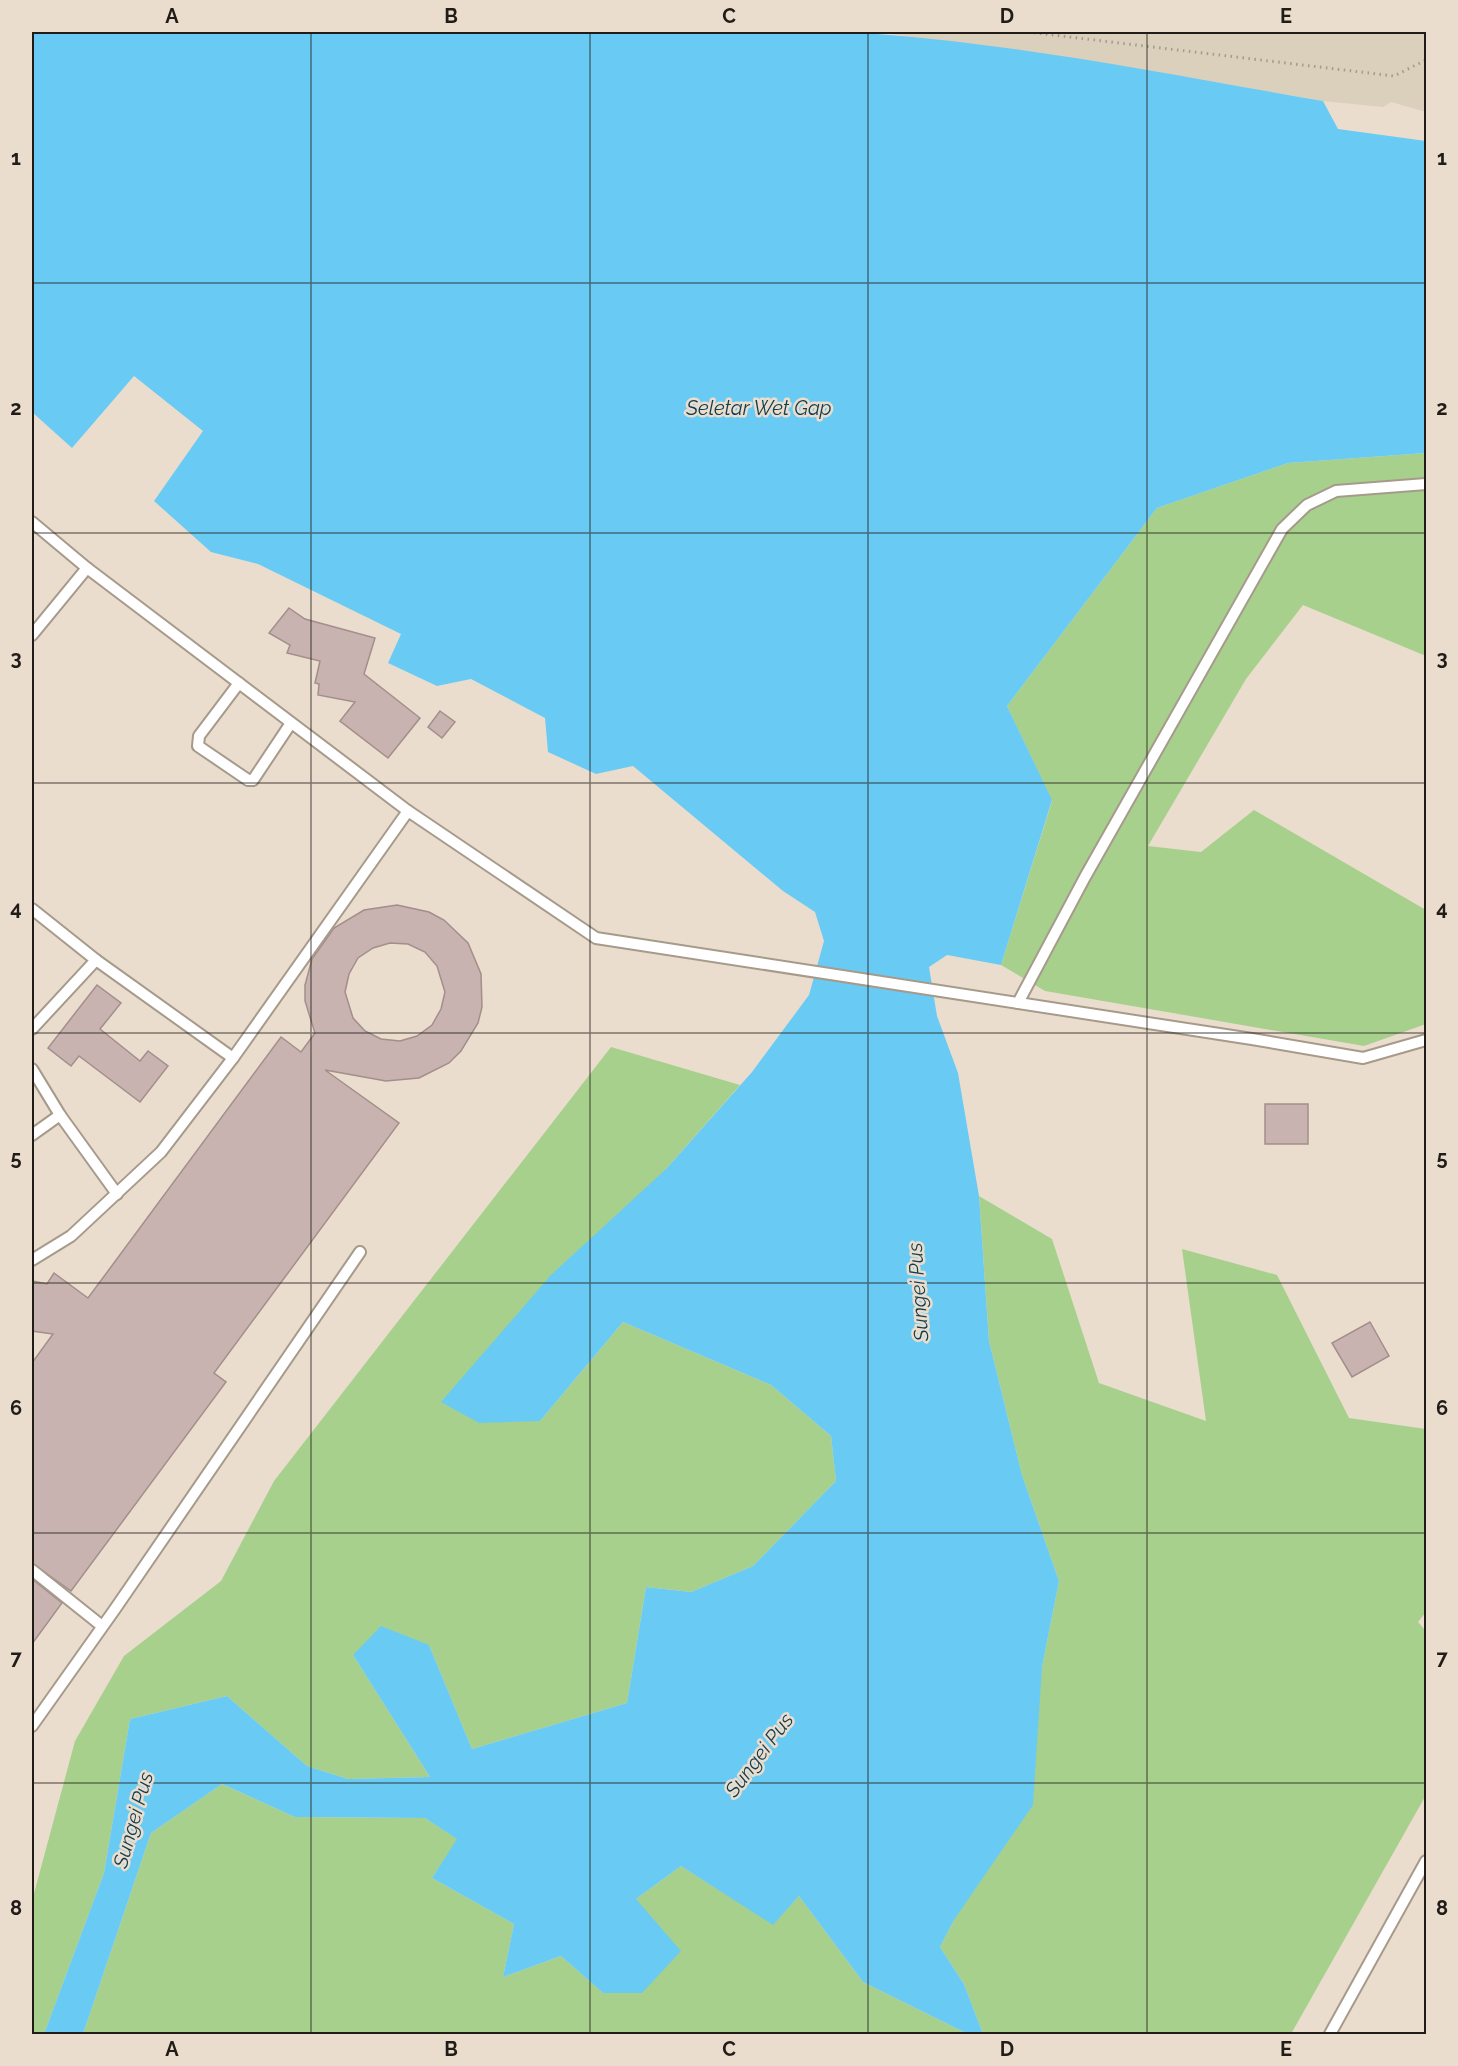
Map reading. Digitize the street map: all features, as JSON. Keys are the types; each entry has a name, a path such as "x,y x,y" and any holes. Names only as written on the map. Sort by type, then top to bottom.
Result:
{"lane":[{"path":"1018,1003 1085,877 1282,529 1307,505 1336,491 1426,484"},
{"path":"32,522 87,568 408,811 596,938 1363,1058 1426,1040"},
{"path":"32,635 87,568"},
{"path":"239,683 199,736 198,746 248,780 253,780 291,723"},
{"path":"32,1260 71,1236 161,1152 233,1058 408,811"},
{"path":"32,909 96,960 233,1058"},
{"path":"32,1029 96,960"},
{"path":"32,1069 60,1115 117,1194"},
{"path":"32,1135 60,1115"},
{"path":"32,1726 360,1252"},
{"path":"32,1570 102,1626"},
{"path":"1330,2034 1426,1861"}],"path":[{"path":"1028,32 1394,76 1426,60"}],"shaded area":[{"path":"893,32 1426,32 1426,112 1391,102 1383,107 1323,101 1091,61 891,34"}],"green space":[{"path":"1426,453 1426,656 1303,605 1246,679 1148,846 1201,852 1254,810 1426,910 1426,1024 1364,1046 1045,991 1001,965 1052,801 1007,706 1157,508 1288,463"},
{"path":"611,1047 740,1085 666,1169 540,1421 623,1322 771,1385 831,1436 836,1481 753,1566 691,1592 646,1587 627,1703 472,1749 429,1645 353,1655 430,1777 348,1779 307,1766 227,1696 130,1719 104,1873 44,2034 32,2034 32,1901 75,1741 124,1656 221,1581 274,1481"},
{"path":"979,1196 1052,1239 1099,1383 1206,1421 1182,1249 1277,1275 1349,1418 1426,1429 1426,1612 1418,1622 1426,1631 1426,1795 1291,2034 983,2034 964,1984 940,1947 954,1920 1042,1667 1059,1581 1022,1475 989,1341"},
{"path":"222,1784 295,1817 425,1818 458,1839 432,1878 514,1924 503,1977 561,1956 603,1993 636,1899 681,1866 773,1924 799,1896 863,1982 968,2034 83,2034 151,1833"}],"water":[{"name":"Seletar Wet Gap","path":"32,32 846,32 906,36 1085,60 1323,101 1338,129 1426,141 1426,453 1288,463 1157,508 1007,706 1052,800 1001,965 947,955 929,967 937,1016 958,1073 979,1196 989,1341 1022,1475 1059,1581 1042,1667 1033,1805 954,1920 940,1947 964,1984 983,2034 968,2034 863,1982 799,1896 773,1925 681,1866 636,1899 681,1951 642,1993 603,1993 561,1956 503,1977 514,1924 432,1878 457,1839 425,1818 295,1817 222,1784 151,1833 83,2034 44,2034 104,1873 130,1719 227,1696 307,1766 348,1779 430,1777 353,1655 381,1626 429,1645 472,1749 627,1703 646,1587 691,1592 753,1566 836,1481 831,1436 771,1385 623,1322 540,1421 479,1423 441,1402 551,1275 666,1169 752,1072 809,995 824,941 815,912 783,891 633,766 596,774 548,752 545,718 471,679 437,686 388,663 401,634 258,564 211,552 154,501 203,431 134,376 72,448 32,412"}],"building":[{"path":"289,608 305,619 375,638 364,674 420,718 388,758 340,721 355,702 318,695 319,684 315,683 320,661 287,653 290,645 269,633"},
{"path":"440,711 455,722 442,738 428,727"},
{"path":"397,905 429,912 444,920 468,943 481,974 482,1007 478,1023 461,1051 449,1063 419,1078 386,1081 325,1070 399,1123 214,1373 226,1382 71,1591 32,1563 32,1363 53,1334 32,1331 32,1281 47,1284 54,1273 88,1298 281,1037 301,1052 315,1033 305,1001 305,985 312,959 334,928 364,910","holes":["390,943 408,944 425,952 437,966 445,992 441,1009 432,1025 417,1036 400,1041 381,1039 365,1031 353,1018 345,992 349,974 358,958 373,948"]},
{"path":"97,985 121,1003 100,1029 140,1061 148,1051 168,1066 140,1102 79,1056 71,1066 48,1048"},
{"path":"1265,1104 1308,1104 1308,1144 1265,1144"},
{"path":"1370,1322 1389,1356 1352,1377 1332,1343"},
{"path":"32,1579 62,1603 32,1644"}],"water label":[{"name":"Sungei Pus","path":"918,1292"},
{"name":"Sungei Pus","path":"759,1755"},
{"name":"Sungei Pus","path":"133,1820"}]}
